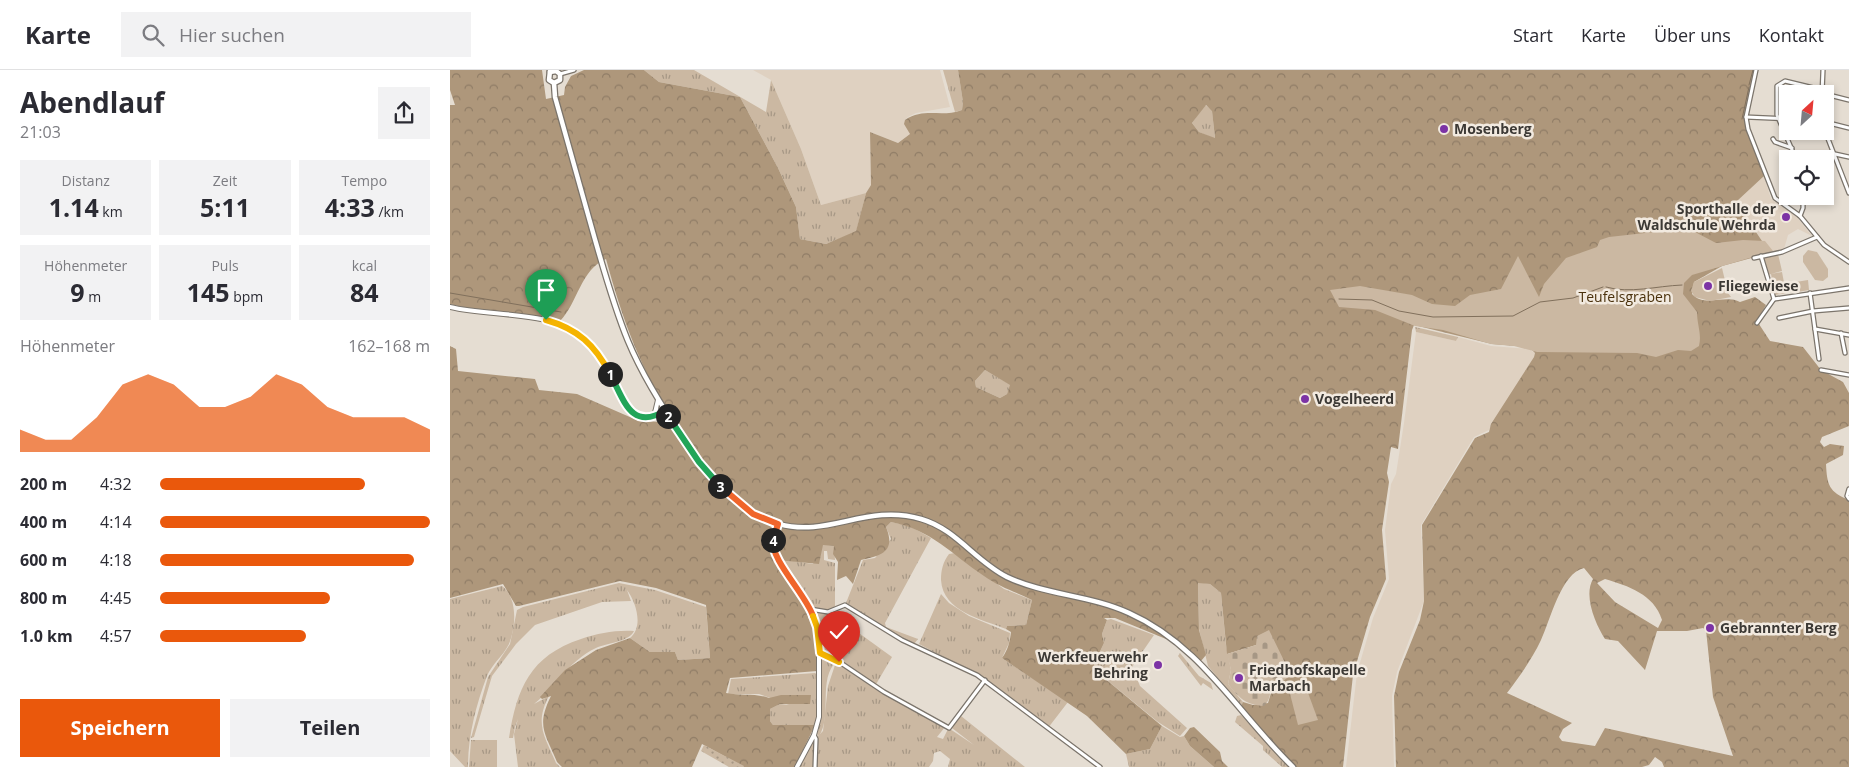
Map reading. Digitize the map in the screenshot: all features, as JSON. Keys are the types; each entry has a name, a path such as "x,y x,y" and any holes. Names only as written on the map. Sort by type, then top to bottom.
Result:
{"main road":[{"path":"554,83 560,80 560,74 556,71 550,71 549,80 554,83 558,106 617,313 642,373 699,462 717,484 747,510 778,524 800,528 822,526 880,514 905,516 930,522 951,533 984,562 1011,579 1112,605 1158,628 1192,654 1293,767"}],"street":[{"path":"560,74 574,70"},
{"path":"1756,70 1746,117 1748,129 1773,194 1800,216 1824,245 1849,262"},
{"path":"1823,70 1823,85"},
{"path":"1779,116 1776,105 1778,84 1782,81 1800,85"},
{"path":"1834,96 1849,100"},
{"path":"1746,117 1779,120"},
{"path":"1834,124 1849,128"},
{"path":"1773,139 1775,142 1792,148"},
{"path":"1789,140 1792,148"},
{"path":"1829,140 1849,192"},
{"path":"1835,154 1849,157"},
{"path":"1800,216 1804,205"},
{"path":"1754,258 1782,252 1817,237"},
{"path":"1761,256 1774,299"},
{"path":"1757,323 1774,299 1849,288"},
{"path":"1810,293 1819,359"},
{"path":"450,306 478,313 546,320 574,330 589,342 601,357 631,412 640,418 654,417 665,411"},
{"path":"1779,318 1813,311 1849,308"},
{"path":"1815,329 1849,335"},
{"path":"1841,333 1845,353"},
{"path":"1821,370 1849,375"},
{"path":"654,417 658,399"},
{"path":"1849,489 1847,496 1849,499"},
{"path":"778,524 773,542 774,551 810,609 817,627 820,653 820,711 814,734 796,767"},
{"path":"810,609 828,612 845,605 888,633 985,680 1100,767"},
{"path":"820,653 835,659 876,687 948,728 985,680"},
{"path":"814,734 816,739 815,767"}],"shaded area":[{"path":"753,70 940,70 950,107 916,113 908,117 905,120 910,134 898,143 870,132 871,185 866,193 821,205 801,149 771,80"},
{"path":"1764,176 1771,199 1797,217 1812,236 1798,229 1788,235 1784,249 1770,253 1736,202"},
{"path":"1416,332 1456,341 1458,337 1491,346 1529,349 1535,353 1489,430 1474,437 1421,525 1424,601 1397,672 1392,696 1394,767 1346,767 1357,673 1373,618 1389,579 1385,530 1391,484 1396,474 1404,423"}],"green space":[{"path":"450,70 542,70 546,99 564,95 565,87 571,76 584,70 644,70 659,82 740,97 778,168 796,207 800,239 826,244 856,231 866,193 871,185 870,132 898,143 910,134 904,124 905,120 912,116 962,110 963,102 958,70 1755,70 1745,117 1747,130 1764,176 1736,202 1770,253 1722,266 1694,282 1692,294 1697,298 1709,301 1728,299 1740,302 1755,297 1766,305 1757,321 1770,341 1803,347 1821,370 1843,382 1849,393 1849,426 1822,437 1820,442 1824,447 1830,444 1844,446 1843,455 1826,464 1826,471 1828,483 1833,491 1849,500 1849,767 1664,767 1662,762 1655,757 1649,765 1642,767 1396,767 1394,696 1399,672 1420,620 1424,601 1422,525 1475,438 1489,432 1491,424 1535,353 1529,347 1492,344 1414,325 1398,449 1391,447 1387,473 1389,482 1382,530 1386,579 1370,617 1353,675 1343,767 1294,767 1241,706 1243,702 1253,705 1268,703 1271,693 1269,683 1274,679 1256,645 1227,654 1221,593 1210,584 1198,583 1199,630 1206,655 1201,661 1168,634 1166,639 1115,618 1104,618 1107,620 1102,634 1104,643 1094,664 1097,672 1162,726 1150,749 1126,754 1087,716 1002,658 1011,635 1011,632 1006,629 1007,626 1026,625 1032,600 990,580 930,537 891,522 886,527 889,535 888,547 875,557 861,560 853,584 846,576 837,580 838,562 833,554 834,546 823,545 819,564 777,560 802,600 812,624 817,653 817,671 730,678 726,693 769,698 781,695 811,695 810,704 780,704 770,709 770,721 773,725 815,725 795,767 744,767 702,744 692,767 562,767 557,762 544,729 544,715 551,696 542,699 540,697 565,670 596,650 630,638 650,652 675,652 678,660 710,658 706,605 656,588 620,581 519,606 516,606 503,584 450,598 450,346 456,349 458,371 535,379 539,390 577,394 639,421 663,422 671,427 677,423 664,404 643,365 626,324 606,259 590,271 566,314 560,321 478,311 450,304 450,105 455,105 450,90","holes":["1206,105 1212,111 1215,138 1199,132 1192,123","985,370 1010,385 1007,394 1000,398 976,387 975,381","1584,568 1593,579 1590,586 1590,602 1598,626 1605,639 1618,641 1645,670 1657,631 1687,631 1703,628 1706,630 1713,697 1733,756 1605,728 1595,746 1562,741 1559,737 1563,729 1572,723 1507,693 1534,654 1557,599 1569,579 1576,572","1605,579 1631,588 1647,597 1658,611 1662,620 1658,628 1615,602 1597,583"]},
{"path":"644,70 694,70 766,112 771,80 801,149 821,205 866,193 856,232 826,244 800,239 796,207 778,168 740,97 659,82"},
{"path":"943,70 958,70 963,102 962,110 955,112"},
{"path":"1205,105 1212,110 1215,139 1199,132 1192,123"},
{"name":"Teufelsgraben","path":"1663,231 1695,232 1716,243 1743,240 1765,241 1773,251 1692,275 1684,283 1683,294 1697,312 1700,333 1699,346 1691,351 1678,350 1656,357 1637,353 1537,352 1514,346 1491,344 1443,330 1415,326 1375,310 1339,307 1330,290 1360,286 1412,295 1432,304 1455,306 1470,295 1501,289 1518,256 1539,297 1544,284 1566,258 1597,247 1600,240 1609,237"},
{"path":"1808,250 1817,252 1828,269 1828,277 1823,281 1815,280 1803,262 1803,256"},
{"path":"1778,254 1782,271 1768,275 1763,258"},
{"name":"Fliegewiese","path":"1722,268 1728,293 1731,297 1710,301 1695,297 1691,291 1694,282"},
{"path":"1782,272 1786,293 1775,295 1771,274"},
{"path":"1808,280 1809,290 1792,293 1790,283"},
{"path":"1415,327 1458,337 1456,341 1416,332"},
{"path":"985,370 1011,385 1007,394 1000,398 976,387 975,381"},
{"path":"891,522 910,526 931,538 885,623 886,627 918,639 914,644 846,603 863,560 875,558 891,539 886,527"},
{"path":"823,544 834,546 835,560 828,559 827,551 824,551 824,560 835,563 835,606 829,611 815,608 810,604 781,559 813,564"},
{"path":"955,553 1004,589 1032,600 1026,625 1007,626 1006,629 965,613 949,600 943,591 941,573 949,554"},
{"path":"1198,582 1210,584 1221,593 1226,645 1231,670 1228,684 1243,702 1241,706 1208,666 1199,629"},
{"path":"619,583 655,590 706,607 710,658 678,660 675,652 650,652 630,638 637,628 638,621 636,608 627,590 631,601 602,602 535,625 516,644 492,676 474,737 471,738 488,677 510,644 517,610"},
{"path":"502,586 507,591 513,605 513,629 509,644 489,672 483,687 471,732 468,767 465,767 450,751 450,599"},
{"path":"941,594 949,603 969,616 1010,633 1009,643 1002,658 1068,702 1048,728 985,679 919,644"},
{"path":"815,612 834,615 892,657 875,686 821,653"},
{"path":"1111,619 1154,635 1132,667 1140,686 1187,728 1180,736 1158,722 1097,672 1094,664 1104,643 1102,634 1107,620"},
{"path":"1269,630 1291,675 1279,684 1274,679 1269,683 1269,698 1264,706 1243,700 1228,684 1231,670 1227,654 1256,645 1257,636"},
{"path":"634,631 627,638 596,648 577,660 534,704 549,696 542,715 543,730 556,763 560,767 518,767 514,734 518,719 515,727 513,738 509,738 512,720 522,689 538,665 549,655 581,639 607,632"},
{"path":"1180,653 1199,676 1211,683 1213,690 1203,683 1201,686 1178,656"},
{"path":"822,655 837,661 828,677 825,718 819,736 817,734 822,715"},
{"path":"839,663 945,727 937,737 943,739 948,729 950,729 974,745 952,728 961,716 1025,767 948,767 950,759 940,751 934,753 933,761 929,767 799,767 814,740 823,731 828,686 835,665"},
{"path":"815,673 818,675 816,677 818,701 815,725 773,725 770,721 770,709 780,704 789,705 759,694 728,694 731,679"},
{"path":"1304,682 1318,720 1298,725 1288,686"},
{"path":"1241,715 1289,767 1282,767 1263,750 1263,746 1235,722 1237,716"},
{"path":"1162,726 1180,737 1184,736 1190,746 1214,767 1129,767 1126,754 1150,749"},
{"path":"1194,727 1220,752 1222,761 1228,767 1214,767 1190,746 1184,736 1190,728"},
{"path":"471,740 497,740 497,767 469,767"},
{"path":"704,745 744,766 729,767 701,751"}],"waterway":[{"path":"1749,85 1753,70"},
{"path":"1742,119 1749,87"},
{"name":"Teufelsgraben","path":"1606,287 1634,290 1682,285"},
{"name":"Teufelsgraben","path":"1339,299 1372,300 1399,311 1433,317 1513,316 1540,302 1573,298 1603,287"},
{"path":"450,293 561,312"}],"place":[{"name":"Mosenberg","path":"1444,129"},
{"name":"Sporthalle der Waldschule Wehrda","path":"1786,217"},
{"name":"Fliegewiese","path":"1708,286"},
{"name":"Vogelheerd","path":"1305,399"},
{"name":"Gebrannter Berg","path":"1710,628"},
{"name":"Werkfeuerwehr Behring","path":"1158,665"},
{"name":"Friedhofskapelle Marbach","path":"1239,678"}],"route":[{"path":"546,320 574,330 589,342 601,357 626,404 634,415 640,418 650,418 665,411 699,462 717,484 730,497 753,514 778,524 773,542 776,554 807,601 817,627 820,653 839,662"}]}
